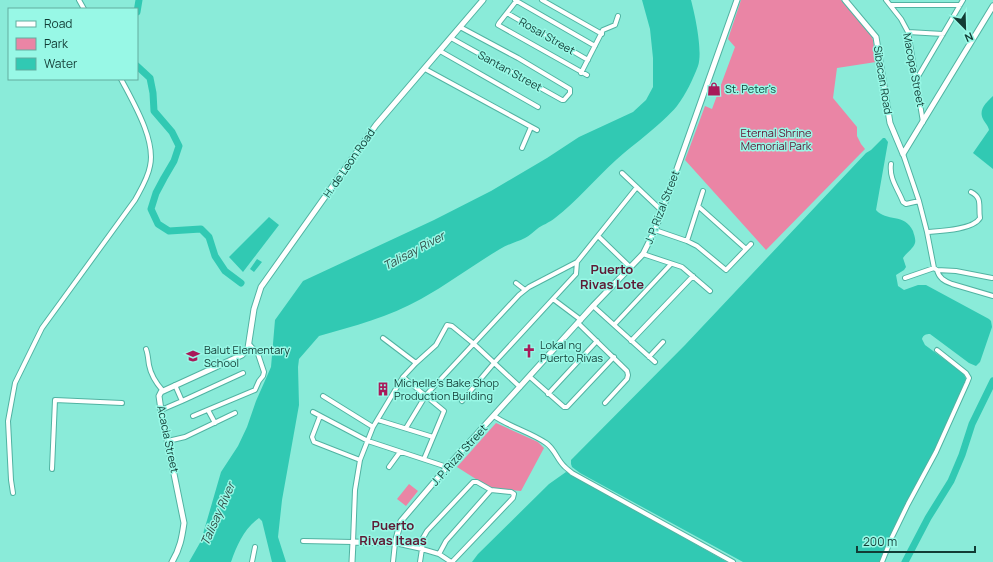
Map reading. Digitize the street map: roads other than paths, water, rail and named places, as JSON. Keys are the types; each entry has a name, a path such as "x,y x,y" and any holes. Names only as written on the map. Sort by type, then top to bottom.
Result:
{"street":[{"name":"H. de Leon Road","path":"249,344 254,308 261,287 376,125 483,0"},
{"path":"586,76 498,25 498,22 507,13 516,0 595,46"},
{"path":"542,0 602,34"},
{"name":"J. P. Rizal Street","path":"395,543 401,521 447,467 593,306 643,254 655,230 737,0"},
{"name":"Sibacan Road","path":"846,0 876,37 890,123 903,154"},
{"name":"Macopa Street","path":"886,0 901,19 908,32 924,122"},
{"path":"916,80 963,0"},
{"path":"891,5 960,5"},
{"path":"993,6 924,122 903,154 919,201 939,276 945,281 993,296"},
{"name":"Rosal Street","path":"507,13 588,60"},
{"path":"581,73 604,29 615,25 618,16"},
{"name":"Santan Street","path":"451,38 562,100 564,100 571,90 518,58 460,27"},
{"path":"908,32 943,34"},
{"path":"440,51 538,107"},
{"path":"425,68 537,130"},
{"path":"13,493 10,480 8,421 15,383 42,328 135,200 145,182 151,165 150,147 146,130 121,80"},
{"path":"522,148 532,127"},
{"path":"891,164 890,171 892,179 903,202 906,204 919,201"},
{"path":"622,173 662,211"},
{"path":"406,428 426,395 525,290 577,262 637,187"},
{"path":"687,241 703,191"},
{"path":"927,232 956,229 969,225 978,220 980,218 979,199 977,195 971,192"},
{"path":"698,207 746,249"},
{"path":"655,230 687,241 706,253 726,270 751,244"},
{"path":"598,236 630,267"},
{"path":"643,254 682,267 710,291"},
{"path":"462,401 494,363 576,274 577,262"},
{"path":"614,325 671,264"},
{"path":"905,278 936,269 992,278"},
{"path":"632,341 693,276"},
{"path":"516,283 525,290"},
{"path":"553,299 580,321 597,341 627,371 628,375 626,379 605,403"},
{"path":"593,306 655,362"},
{"path":"352,562 355,490 360,460 374,427 403,377 436,345 447,325 452,326 474,344 520,387"},
{"path":"383,338 416,363"},
{"path":"548,394 597,341"},
{"path":"649,357 663,342"},
{"path":"193,416 255,390 258,387 259,381 264,372 258,354 249,344"},
{"name":"Acacia Street","path":"172,562 182,541 184,523 159,396 163,391 175,385 242,355 247,351 249,344"},
{"path":"146,349 153,377 156,384 163,391"},
{"path":"882,562 907,506 936,452 969,378 966,372 937,350"},
{"path":"530,377 564,407 567,407 614,357"},
{"path":"161,410 244,372"},
{"path":"403,377 444,411 424,459"},
{"path":"175,385 182,401"},
{"path":"323,396 374,427"},
{"path":"52,469 55,400 122,404"},
{"path":"208,410 215,423"},
{"path":"313,412 368,441 447,467"},
{"path":"168,441 185,437 235,413"},
{"path":"320,416 312,437 314,442 360,460"},
{"path":"494,416 502,422 534,436 547,444 552,448 565,467 572,473 733,562"},
{"path":"378,420 433,437"},
{"path":"389,466 400,452"},
{"path":"303,541 395,543 422,549 439,554 452,562 513,498 514,494 511,492 491,490 477,482 469,484 427,532 424,538 422,549 420,562"},
{"path":"439,554 446,540 491,490"},
{"path":"393,562 395,543"},
{"path":"252,562 255,547"}],"water":[{"name":"Talisay River","path":"642,0 691,0 698,33 700,51 699,59 692,81 677,106 656,127 616,160 553,220 526,237 500,249 441,287 409,305 345,329 319,336 299,359 299,405 282,500 278,537 286,562 272,562 262,521 259,518 245,532 231,562 189,562 201,541 221,472 238,446 271,367 275,320 303,281 434,220 491,191 579,137 633,112 646,100 653,87 653,58 650,29"},
{"path":"993,96 993,169 973,153 989,130 983,119 982,109"},
{"path":"883,138 885,138 888,142 876,210 880,214 900,220 910,225 915,240 913,247 903,258 906,267 896,275 898,286 904,290 918,285 926,285 989,319 992,327 980,362 976,366 969,363 930,334 925,335 922,338 925,345 963,373 966,383 881,562 743,562 580,473 572,467 571,460 685,345 866,153"},
{"path":"269,217 279,225 243,272 229,257"},
{"path":"257,259 262,262 254,272 250,269"},
{"path":"566,472 727,562 472,562 478,554 549,484"}],"waterway":[{"path":"138,8 139,0"},
{"path":"138,67 150,78 154,111 172,132 179,146 174,161 156,193 151,209 158,224 169,231 201,229 209,237 215,256 225,271 241,283"},
{"path":"905,562 928,518 951,481 962,455 972,424 993,381"}],"place":[{"name":"St. Peter's","path":"714,89"},
{"name":"Lokal ng Puerto Rivas","path":"529,351"},
{"name":"Balut Elementary School","path":"193,356"},
{"name":"Michelle's Bake Shop Production Building","path":"383,389"}],"district":[{"name":"Puerto Rivas Lote","path":"612,276"},
{"name":"Puerto Rivas Itaas","path":"393,532"}],"park label":[{"name":"Eternal Shrine Memorial Park","path":"776,139"}]}
